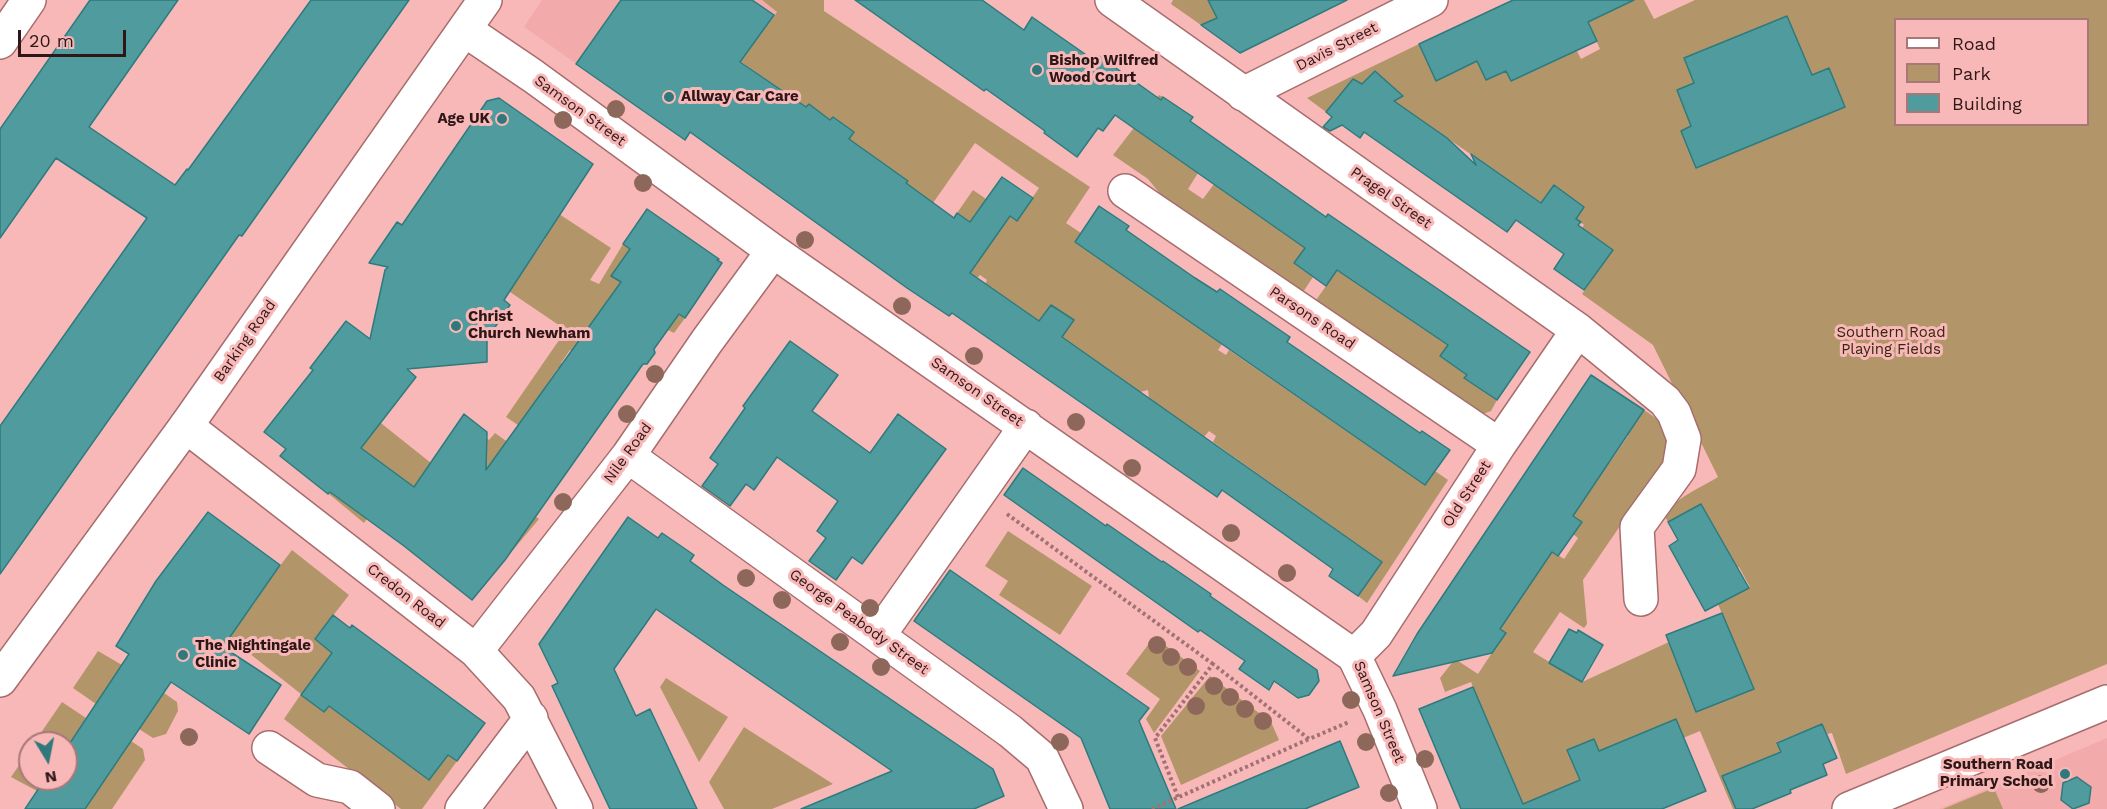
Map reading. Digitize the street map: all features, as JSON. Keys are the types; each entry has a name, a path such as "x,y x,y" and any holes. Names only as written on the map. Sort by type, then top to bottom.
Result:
{"street":[{"path":"0,42 29,0"},
{"name":"Barking Road","path":"0,680 186,426 485,0"},
{"name":"Pragel Street","path":"1112,0 1578,330 1665,401 1674,413 1684,440 1679,469 1637,527 1641,599"},
{"name":"Davis Street","path":"1243,94 1431,0"},
{"name":"Samson Street","path":"465,30 533,76 773,251 1354,656 1380,710 1420,809"},
{"name":"Parsons Road","path":"1125,191 1499,445"},
{"name":"Nile Road","path":"476,651 627,456 773,251"},
{"name":"Old Street","path":"1354,656 1376,634 1499,445 1578,330"},
{"name":"Credon Road","path":"186,426 476,651 519,698 576,809"},
{"path":"879,635 1026,426"},
{"name":"George Peabody Street","path":"627,456 1010,731 1042,758 1066,809"},
{"path":"1849,809 2107,702"},
{"path":"462,809 531,718"},
{"path":"269,748 317,780 350,787 378,809"}],"path":[{"path":"979,493 1213,664 1309,739"},
{"path":"1178,797 1155,738 1213,664"},
{"path":"1152,809 1380,710"}],"shaded area":[{"name":"Allway Car Care","path":"542,0 762,0 777,11 685,140 524,27"},
{"name":"Southern Road Primary School","path":"2107,738 2107,809 1939,809"}],"green space":[{"path":"762,0 824,0 824,11 1090,187 1066,223 1081,233 1075,242 1222,344 1218,350 1226,355 1229,350 1425,485 1435,471 1448,480 1367,603 1358,596 1382,562 1213,442 1216,436 1209,431 1204,437 1149,399 1148,390 1140,392 1062,337 1073,320 1051,305 1039,321 985,284 987,280 980,275 974,281 968,276 957,213 973,190 1017,220 1039,188 975,143 933,203 881,218 907,182 845,144 854,132 833,117 830,120 809,104 794,125 750,120 775,86 740,61 777,12"},
{"path":"1173,0 1215,0 1217,18 1201,25 1171,4"},
{"name":"Southern Road Playing Fields","path":"1634,0 1644,0 1654,19 1695,0 2107,0 2107,664 1846,774 1832,733 1827,734 1822,724 1777,742 1782,752 1723,776 1736,809 1733,809 1700,731 1659,748 1651,729 1626,740 1633,757 1606,769 1594,739 1567,750 1580,780 1523,807 1510,773 1499,778 1489,726 1471,682 1445,692 1440,678 1455,659 1478,674 1505,633 1483,618 1511,614 1522,596 1505,584 1534,539 1564,559 1578,538 1573,534 1555,504 1590,449 1610,462 1628,436 1610,423 1644,410 1676,432 1677,443 1583,580 1587,624 1584,628 1560,612 1533,652 1582,682 1669,642 1696,711 1753,689 1718,604 1750,587 1739,567 1731,570 1701,504 1668,522 1664,515 1682,498 1718,477 1653,345 1582,294 1613,250 1582,228 1584,225 1576,219 1584,207 1554,186 1542,203 1393,101 1400,94 1375,72 1362,84 1352,80 1326,112 1307,98 1419,44 1436,80 1477,61 1486,80 1506,71 1512,81 1537,69 1574,45 1581,59 1600,49 1583,11"},
{"path":"1159,95 1163,97 1139,132 1198,173 1188,189 1203,199 1214,184 1305,248 1294,263 1313,277 1301,295 1314,303 1338,269 1448,345 1441,357 1465,373 1475,364 1465,378 1497,400 1491,411 1475,417 1166,201 1148,179 1113,155"},
{"path":"533,197 611,248 590,280 599,284 623,244 630,249 612,276 625,285 657,298 685,318 674,333 668,330 661,339 607,301 592,323 613,338 576,353 570,350 561,363 583,379 580,383 558,368 545,387 547,389 521,427 506,417 566,330 482,273 513,252 529,262 545,239 529,228"},
{"path":"372,416 431,463 482,434 489,440 495,433 530,458 514,500 539,519 513,550 390,485 364,523 329,494"},
{"path":"1008,531 1092,586 1060,635 999,595 1008,581 985,566"},
{"path":"292,550 349,595 315,639 332,653 308,700 324,712 330,705 429,780 448,755 457,761 422,809 401,809 284,719 301,694 193,609 232,632 256,601 218,573 267,583"},
{"path":"1154,637 1200,671 1154,733 1146,719 1160,699 1126,674"},
{"path":"98,651 122,665 96,704 73,688"},
{"path":"1210,676 1271,722 1279,740 1181,785 1161,736"},
{"path":"666,678 728,717 699,762 660,687"},
{"path":"164,693 177,702 178,711 166,734 153,738 139,729"},
{"path":"62,702 86,718 78,731 42,731"},
{"path":"744,727 833,784 772,809 724,809 709,782"},
{"path":"131,741 143,749 145,760 112,809 85,809"},
{"path":"18,767 18,781 11,777"},
{"path":"1994,788 2003,809 1943,809"}],"building":[{"path":"90,0 178,0 89,127 175,185 311,0 409,0 242,236 239,235 0,574 0,426 147,218 56,158 0,238 0,129"},
{"path":"621,0 752,0 774,15 740,62 806,107 809,104 830,120 833,117 854,132 849,139 908,181 906,183 954,218 957,213 970,222 1002,177 1033,198 1017,221 1010,216 970,273 1039,321 1051,305 1074,320 1062,337 1382,562 1358,596 1329,576 1333,569 1222,490 1217,497 952,313 949,316 907,288 690,132 685,140 576,64"},
{"path":"855,0 982,0 1024,30 1032,17 1095,61 1099,56 1161,100 1163,97 1193,117 1190,121 1326,217 1328,214 1530,352 1497,400 1464,378 1467,375 1440,356 1448,345 1337,270 1326,286 1294,263 1305,248 1115,115 1103,131 1098,128 1077,157 986,89 984,91"},
{"path":"1208,0 1347,0 1240,53 1201,25 1217,18"},
{"path":"1513,0 1634,0 1588,22 1597,41 1511,81 1506,71 1486,80 1477,61 1436,81 1419,44"},
{"path":"1787,16 1812,75 1829,68 1845,107 1696,168 1681,131 1691,126 1677,90 1694,83 1684,58"},
{"path":"1375,71 1403,96 1394,101 1447,138 1476,165 1471,154 1541,203 1554,185 1584,207 1576,219 1581,222 1578,225 1613,250 1584,290 1554,269 1564,254 1516,220 1507,232 1364,132 1360,138 1342,125 1330,131 1323,127 1332,117 1326,112 1353,79 1362,84"},
{"path":"499,98 593,164 504,300 510,305 487,339 487,362 407,369 416,377 361,448 414,487 464,414 487,432 486,470 621,282 611,276 630,249 623,244 647,209 722,263 685,318 679,314 654,349 655,353 647,364 643,364 505,560 472,600 404,546 330,492 328,494 280,456 286,449 264,432 313,370 310,368 346,321 370,339 385,270 388,267 369,263 397,222 402,225 487,101"},
{"path":"1099,206 1129,226 1126,230 1195,278 1217,292 1220,289 1290,337 1287,342 1420,433 1422,431 1450,450 1425,485 1075,242"},
{"path":"790,341 838,375 812,411 870,453 898,414 946,449 862,564 852,557 836,580 809,561 826,538 817,531 838,501 777,457 754,490 746,484 730,506 702,486 718,464 710,458 745,408 743,406"},
{"path":"1591,375 1644,410 1573,516 1582,522 1558,556 1552,552 1500,629 1506,633 1492,653 1393,676 1417,634"},
{"path":"1023,468 1106,526 1107,524 1163,561 1317,670 1319,681 1309,695 1298,698 1274,681 1269,690 1239,669 1245,661 1200,630 1198,632 1004,495"},
{"path":"1701,504 1749,588 1705,611 1669,546 1678,540 1668,522"},
{"path":"208,512 280,565 223,647 281,685 249,734 171,682 85,809 25,809 37,791 78,791 78,731 129,654 116,646 156,581"},
{"path":"628,517 658,538 662,533 694,555 690,561 723,585 993,769 1004,796 974,809 801,809 892,771 656,609 614,669 636,716 650,709 697,809 610,809 552,686 558,683 539,644"},
{"path":"950,570 1149,708 1139,721 1176,809 1110,809 1081,738 914,621"},
{"path":"1722,613 1754,689 1696,712 1666,635"},
{"path":"333,615 350,628 352,625 485,723 457,761 448,755 429,780 329,706 324,712 301,695 332,653 315,639"},
{"path":"1569,629 1577,633 1578,630 1603,645 1582,682 1549,663"},
{"path":"1473,687 1523,804 1580,780 1567,750 1594,739 1599,751 1676,719 1706,791 1662,809 1461,809 1419,709"},
{"path":"1822,724 1837,758 1823,764 1827,775 1752,809 1736,809 1722,776 1781,752 1777,743"},
{"path":"1340,741 1359,787 1305,809 1178,809"},
{"path":"2077,777 2091,787 2089,803 2073,809 2061,800 2063,783"}],"place":[{"name":"Bishop Wilfred Wood Court","path":"1037,70"},
{"name":"Allway Car Care","path":"669,97"},
{"name":"Age UK","path":"502,119"},
{"name":"Christ Church Newham","path":"456,326"},
{"name":"The Nightingale Clinic","path":"183,655"},
{"name":"Southern Road Primary School","path":"2065,774"}]}
